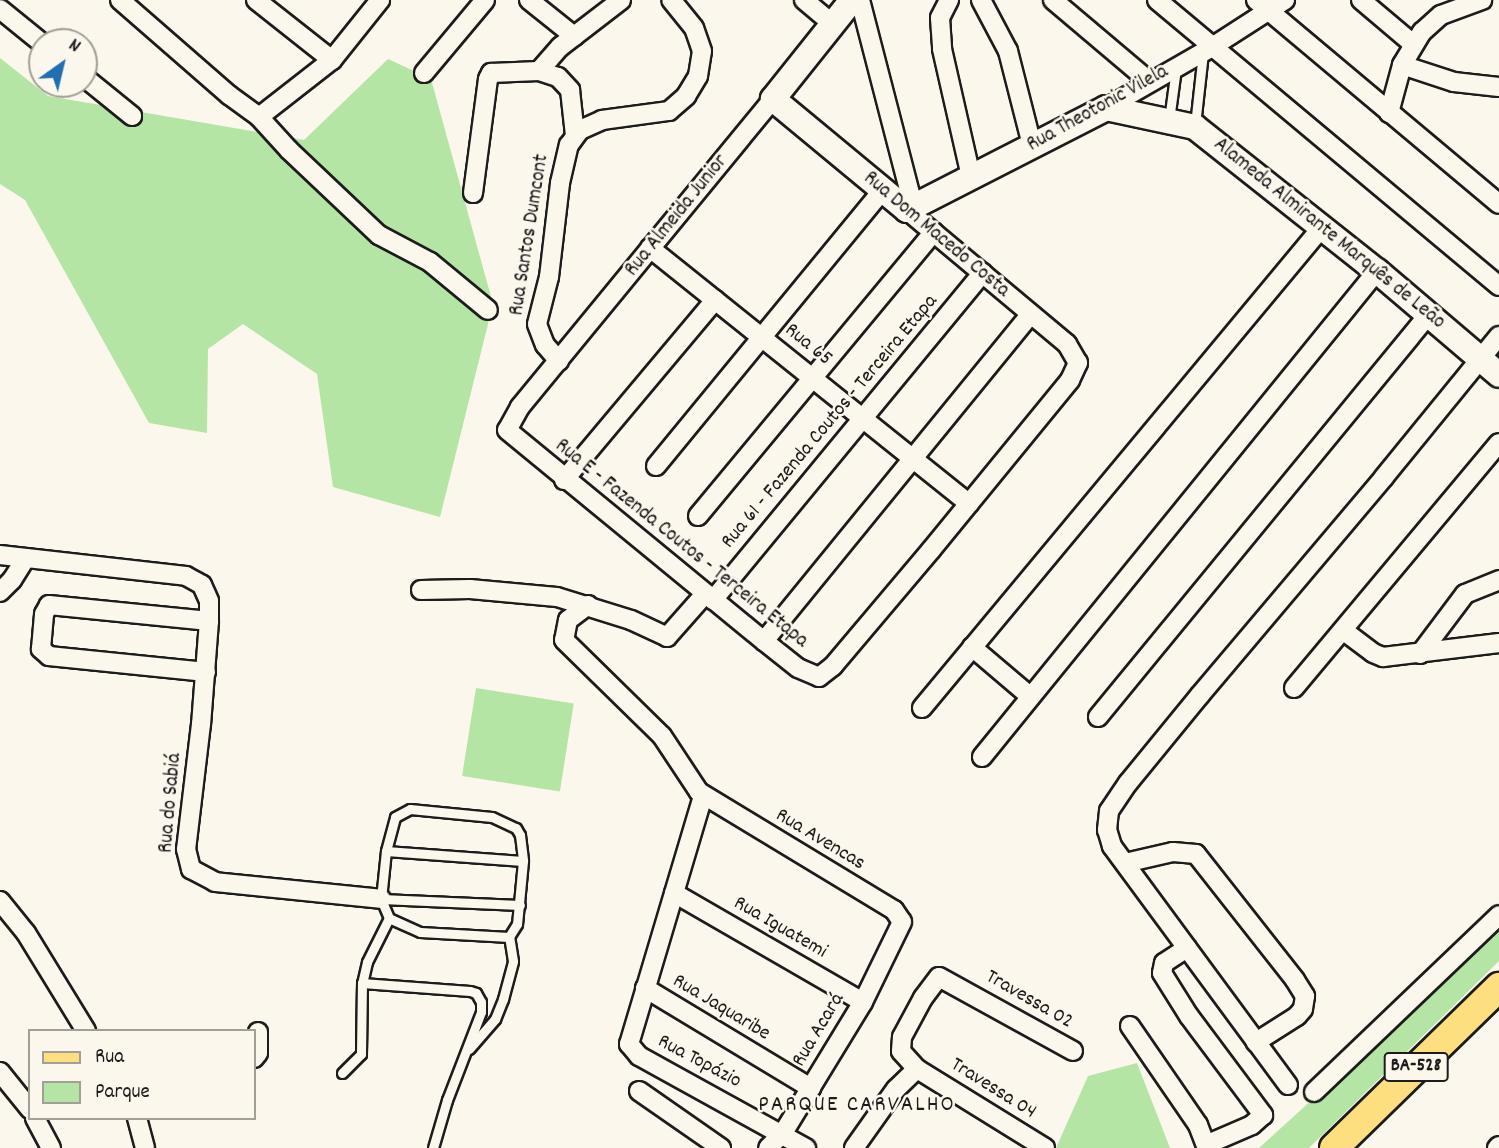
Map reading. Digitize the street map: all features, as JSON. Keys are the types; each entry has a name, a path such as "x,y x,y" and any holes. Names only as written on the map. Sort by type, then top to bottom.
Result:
{"main road":[{"name":"Rua Almeida Junior","path":"773,99 852,0"},
{"name":"Rua Dom Macedo Costa","path":"773,99 883,190 910,207"},
{"name":"Rua Theotonic Vilela","path":"910,207 1106,108"},
{"name":"Alameda Almirante Marquês de Leão","path":"1106,108 1195,127 1377,271 1499,375"},
{"name":"BA-528","path":"1338,1146 1498,990"}],"street":[{"path":"4,0 0,7 28,31"},
{"path":"120,0 259,117 289,150 379,235 429,262 488,310"},
{"path":"259,117 332,60 380,0"},
{"path":"424,73 485,0"},
{"path":"529,0 574,36"},
{"path":"539,71 574,36 621,0"},
{"name":"Rua Santos Dumcont","path":"559,361 545,345 537,324 549,278 562,170 575,135 602,120 669,111 686,96 698,76 702,51 694,28 671,0"},
{"path":"804,0 833,24"},
{"path":"860,0 910,207"},
{"path":"949,0 941,13 942,49 971,177"},
{"path":"981,0 1008,51 1032,145"},
{"path":"1054,0 1145,84 1139,106 1144,115"},
{"path":"1157,0 1207,50 1499,286"},
{"name":"Rua Theotonic Vilela","path":"1106,108 1207,50 1263,6 1285,0"},
{"path":"1361,0 1413,44"},
{"path":"1389,113 1402,65 1413,44 1430,23 1460,3 1482,0"},
{"path":"263,2 332,60"},
{"path":"1263,6 1499,204"},
{"path":"1402,65 1454,82 1499,87"},
{"path":"473,193 489,75 494,72 539,71 558,77 570,90 575,135"},
{"path":"98,88 132,116"},
{"name":"Rua Almeida Junior","path":"508,433 515,414 773,99"},
{"path":"656,466 883,190"},
{"name":"Rua Dom Macedo Costa","path":"910,207 934,232 1067,344 1078,357 1077,369 1070,380"},
{"path":"922,708 1322,227"},
{"path":"698,516 934,232"},
{"name":"Rua 65","path":"650,248 969,504"},
{"path":"982,757 1377,271"},
{"name":"Rua 61 - Fazenda Coutos - Terceira Etapa","path":"588,605 667,637 709,597 983,273"},
{"path":"564,480 715,300"},
{"path":"764,641 1031,314"},
{"path":"1098,717 1429,314"},
{"path":"1288,1085 1108,839 1109,811 1122,791 1499,336"},
{"name":"Rua E - Fazenda Coutos - Terceira Etapa","path":"508,433 764,641 806,673 818,677 825,674 1070,380"},
{"path":"1294,688 1499,443"},
{"path":"0,555 26,558 12,580 0,592"},
{"name":"Rua do Sabiá","path":"26,558 186,576 202,585 209,601 209,621 206,672 186,849 191,869 215,881 381,899"},
{"path":"1420,654 1465,594 1499,580"},
{"path":"421,590 470,589 545,594 588,605"},
{"path":"206,672 49,656 41,649 44,614 50,605 209,621"},
{"path":"588,605 568,620 564,640 662,736 691,783 703,796 645,988"},
{"path":"1344,631 1378,656 1420,654 1499,643"},
{"path":"972,647 1031,697"},
{"name":"Rua Avencas","path":"703,796 894,910 902,922 900,930"},
{"path":"1125,863 1173,852 1196,853 1295,981 1305,996 1303,1009 1256,1042"},
{"name":"Rua Iguatemi","path":"674,893 863,1002"},
{"path":"0,901 26,933 85,1029"},
{"path":"1314,1091 1499,915"},
{"name":"Rua Acará","path":"768,1148 783,1133 811,1088 863,1002 900,930"},
{"path":"1130,1026 1208,1146 1252,1125 1263,1115 1189,1016 1162,973 1164,963 1187,948"},
{"name":"Travessa 02","path":"917,1069 905,1057 900,1046 906,1028 939,976 1073,1051"},
{"name":"Rua Topázio","path":"645,988 630,1035 633,1050 806,1148"},
{"name":"Rua Jaquaribe","path":"645,988 811,1088"},
{"path":"256,1056 258,1032"},
{"path":"853,1148 901,1083 917,1069"},
{"name":"Travessa 04","path":"917,1069 1045,1148"},
{"path":"0,1072 28,1107"},
{"path":"639,1091 721,1148"},
{"path":"36,1120 51,1148"},
{"path":"138,1120 145,1148"}],"lane":[{"path":"1195,127 1207,50"},
{"path":"1169,121 1177,66"},
{"path":"410,809 492,817 507,822 520,835 523,861 520,905 517,925 509,937 420,932 389,918 381,899 386,850 395,817 410,809"},
{"path":"386,850 523,861"},
{"path":"381,899 520,905"},
{"path":"342,1073 361,1054 362,983 366,962 389,918"},
{"path":"468,1051 495,1019 503,999 513,961 513,944 509,937"},
{"path":"362,983 477,993 481,1012 447,1100 433,1148"}],"green space":[{"path":"0,58 28,80 28,98 60,98 304,140 388,59 431,79 493,304 440,517 333,487 317,374 243,324 208,349 207,433 149,423 25,200 0,184"},
{"path":"476,688 574,703 560,791 462,776"},
{"path":"1499,925 1499,961 1309,1148 1259,1148 1461,964"},
{"path":"1137,1063 1170,1148 1056,1148 1088,1076"}],"district":[{"name":"PARQUE CARVALHO","path":"857,1106"}]}
